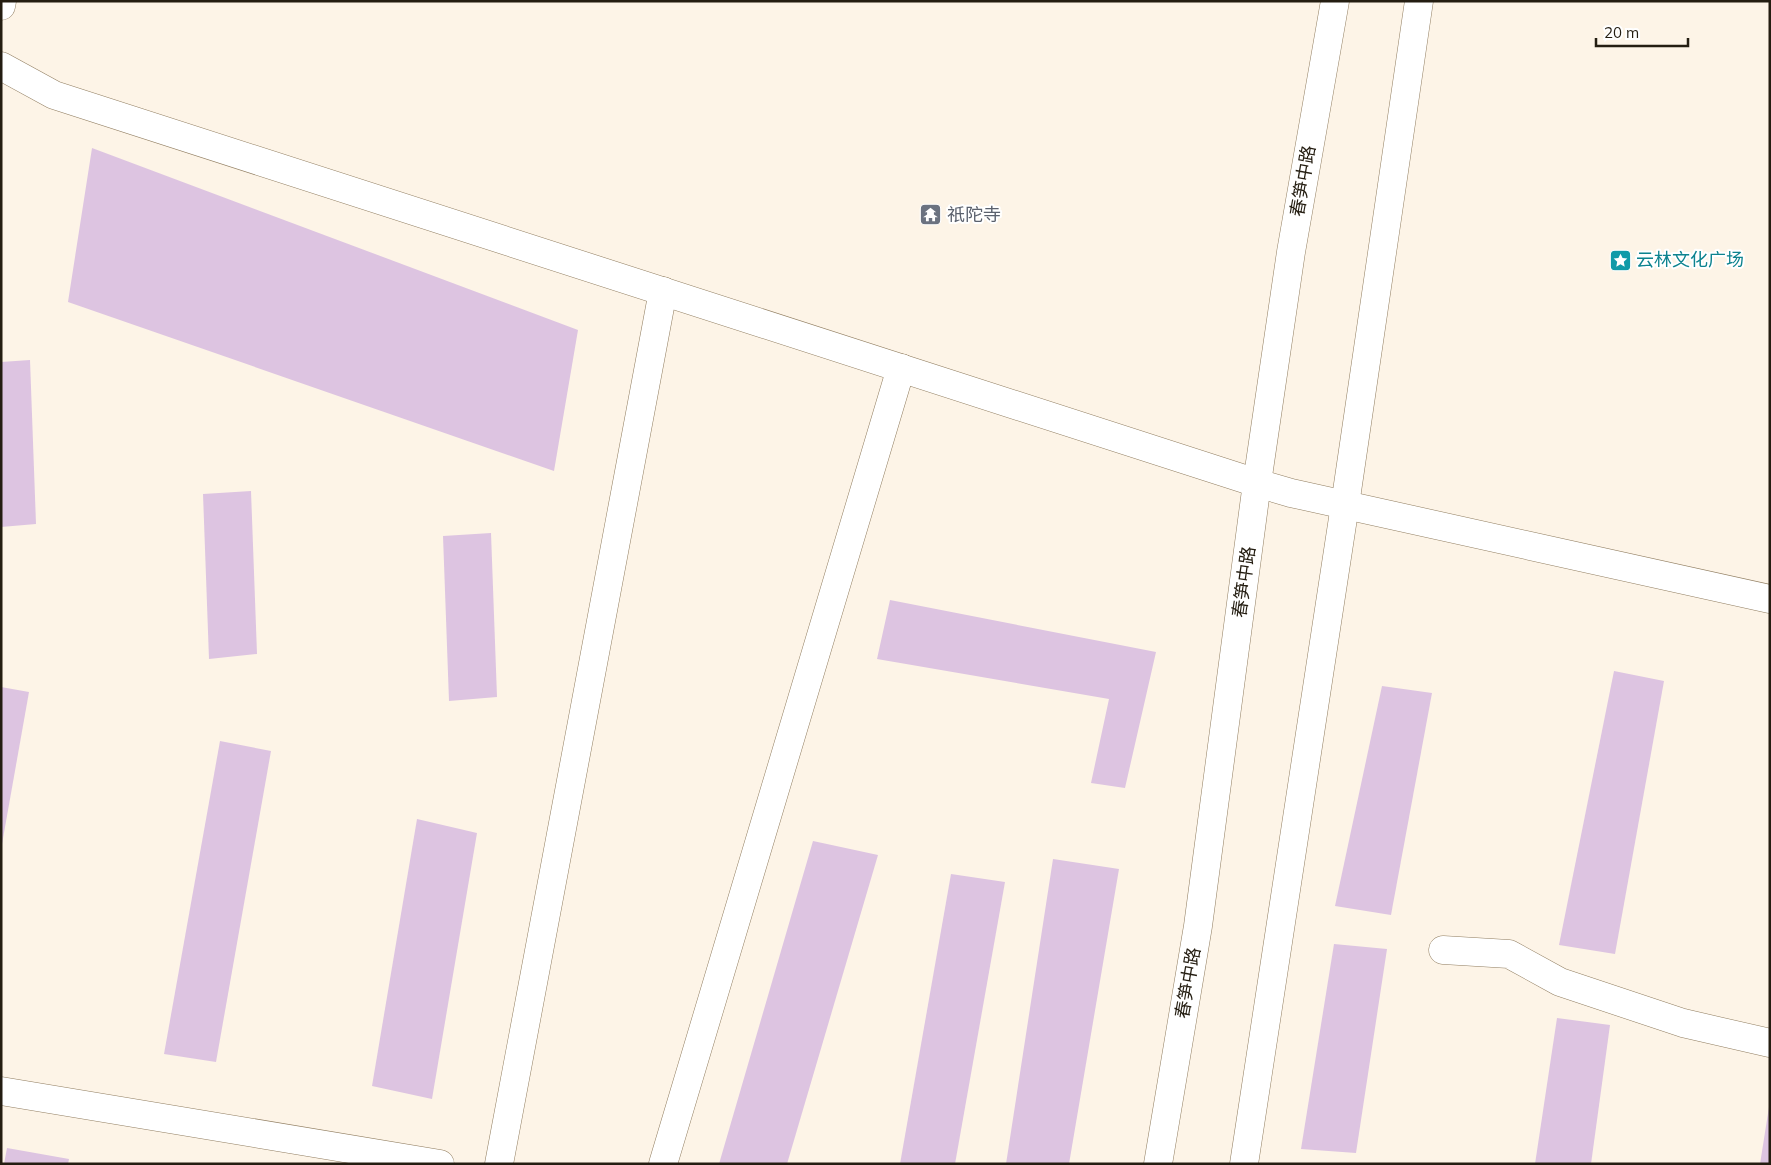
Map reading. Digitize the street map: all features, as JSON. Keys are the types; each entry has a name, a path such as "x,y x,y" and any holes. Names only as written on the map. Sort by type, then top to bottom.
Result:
{"street":[{"path":"1,6 2,1"},
{"name":"春笋中路","path":"1158,1164 1198,926 1257,483 1291,252 1335,1"},
{"path":"1244,1164 1345,505 1419,1"},
{"path":"1,66 54,96 1257,483 1345,505 1770,599"},
{"path":"500,1164 662,291"},
{"path":"663,1164 902,368"},
{"path":"1443,950 1509,954 1560,982 1684,1023 1770,1043"},
{"path":"1,1092 440,1164"}],"building":[{"path":"92,148 578,330 554,471 68,302"},
{"path":"30,360 36,524 1,527 1,362"},
{"path":"251,491 257,654 209,659 203,494"},
{"path":"491,533 497,697 449,701 443,536"},
{"path":"890,600 1156,652 1125,788 1091,783 1109,699 877,659"},
{"path":"1614,671 1664,681 1615,954 1559,945"},
{"path":"1382,686 1432,693 1391,915 1335,906"},
{"path":"1,687 29,692 2,844 1,843"},
{"path":"220,741 271,751 216,1062 164,1054"},
{"path":"417,819 477,833 432,1099 372,1086"},
{"path":"813,841 878,855 787,1164 719,1164"},
{"path":"1053,859 1119,869 1069,1164 1006,1164"},
{"path":"951,874 1005,882 955,1164 900,1164"},
{"path":"1334,944 1387,949 1356,1153 1301,1149"},
{"path":"1557,1018 1610,1025 1591,1164 1535,1164"},
{"path":"1769,1107 1770,1164 1760,1164"},
{"path":"7,1148 69,1159 68,1164 4,1164"}],"place":[{"name":"祇陀寺","path":"931,215"},
{"name":"云林文化广场","path":"1620,260"}]}
